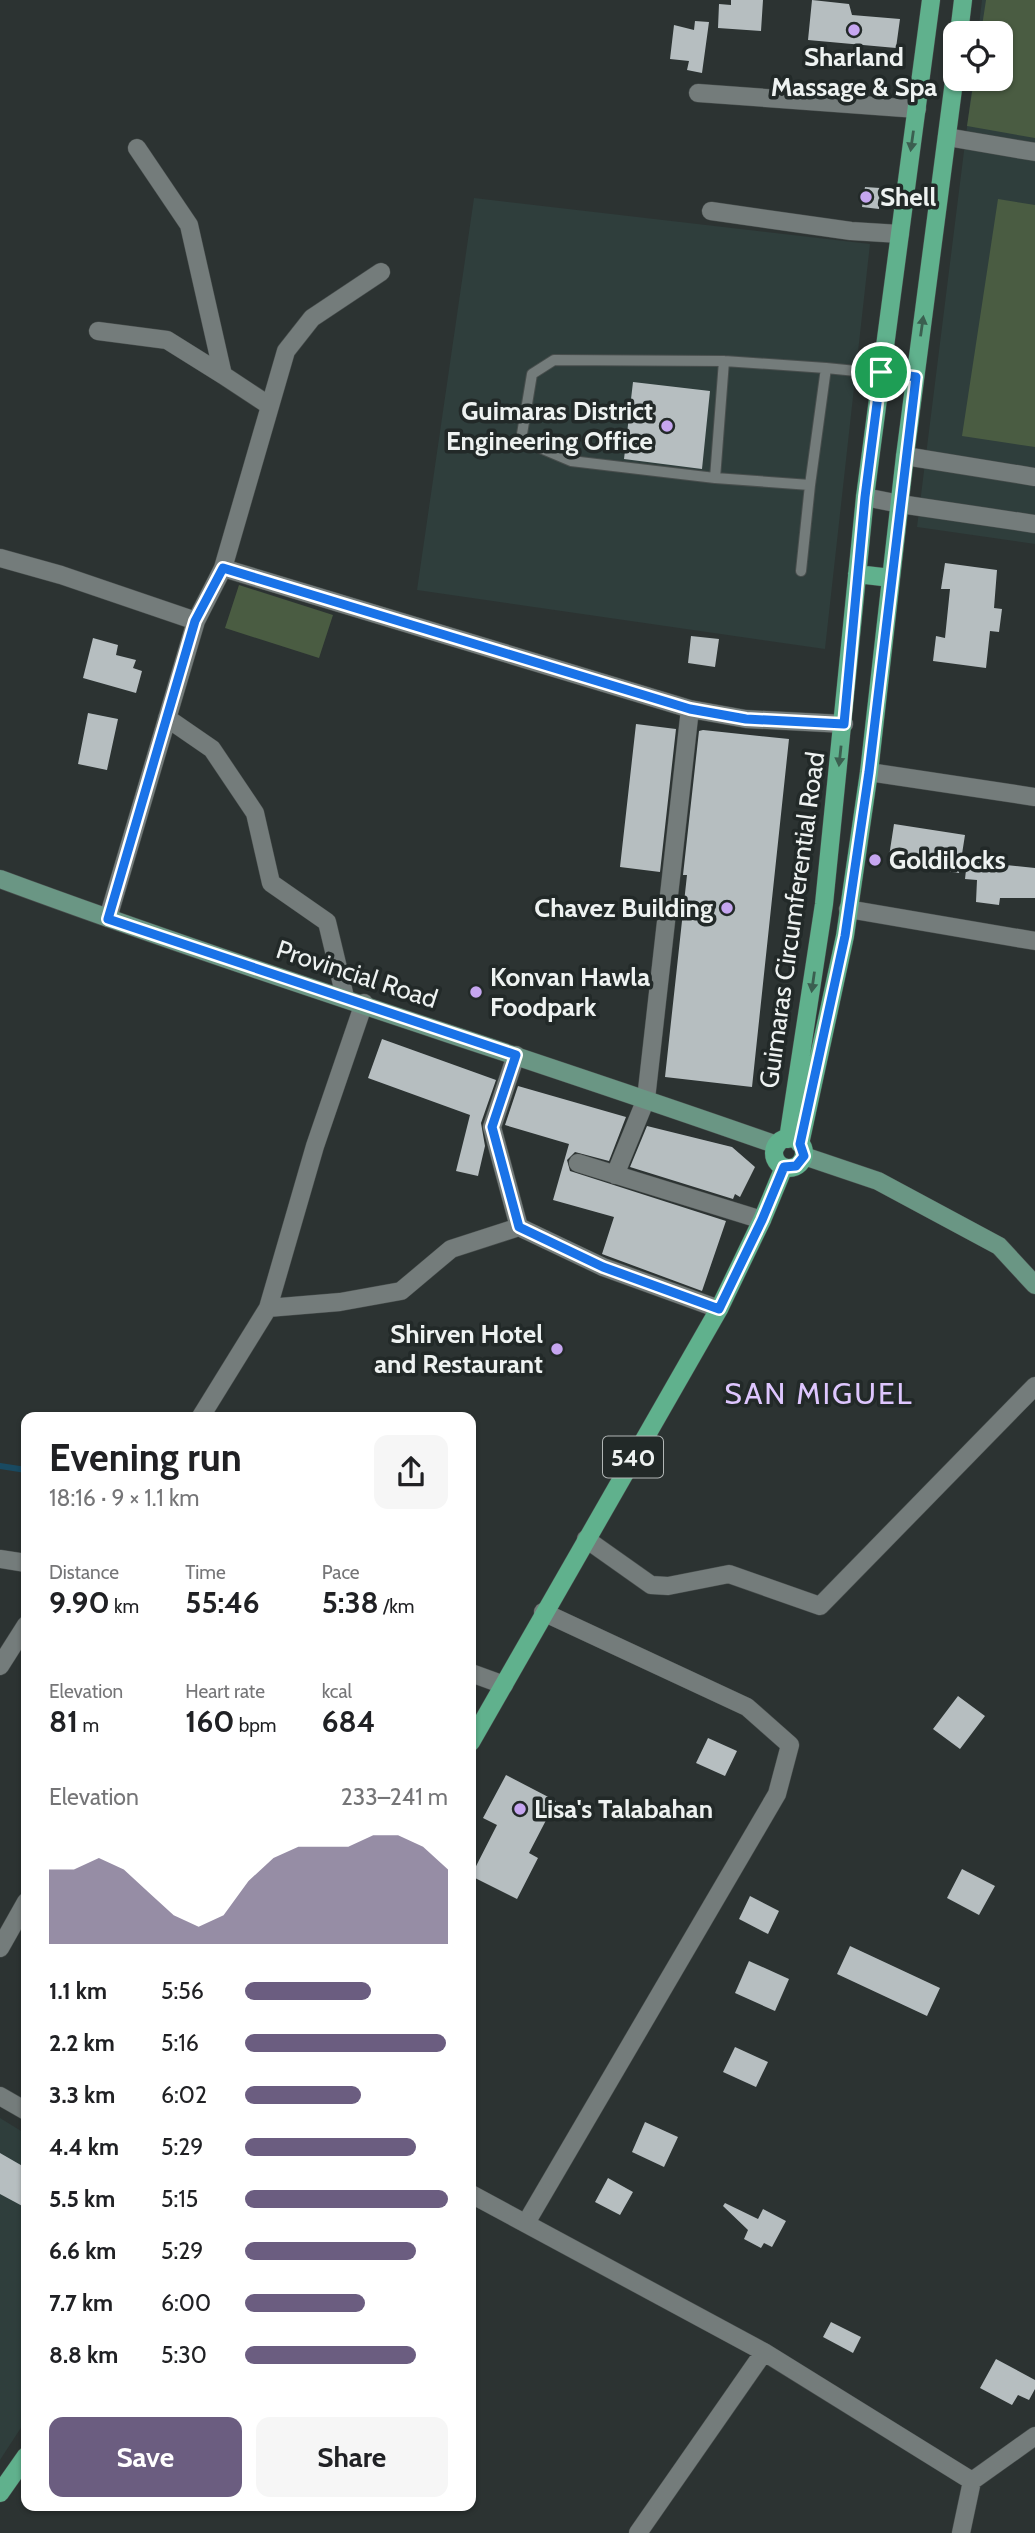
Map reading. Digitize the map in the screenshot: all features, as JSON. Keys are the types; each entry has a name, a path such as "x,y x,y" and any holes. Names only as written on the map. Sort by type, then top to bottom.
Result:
{"main road":[{"name":"Guimaras Circumferential Road","path":"792,1146 824,904 865,497 931,0"},
{"path":"960,21 963,0"},
{"name":"Guimaras Circumferential Road","path":"792,1146 845,936 869,772 905,456 953,91"},
{"path":"857,574 891,578"},
{"name":"540","path":"476,1733 543,1612 719,1309 784,1167 775,1158 792,1146"},
{"path":"0,2493 21,2463"}],"street":[{"path":"698,93 917,109"},
{"path":"947,137 1035,152"},
{"path":"137,148 189,225 223,375"},
{"path":"711,211 851,231 900,234"},
{"path":"108,919 195,621 223,568 286,351 312,318 381,272"},
{"path":"98,331 167,340 270,406"},
{"path":"905,456 1035,477"},
{"path":"865,497 900,505 1035,524"},
{"path":"0,558 61,575 195,621"},
{"path":"223,568 690,709 746,719 844,724"},
{"path":"615,1175 646,1099 690,709"},
{"path":"167,718 212,749 255,813 271,883 327,922 345,997"},
{"path":"869,772 1035,797"},
{"name":"Provincial Road","path":"0,878 108,919 792,1146 878,1181 999,1246 1035,1285"},
{"path":"848,909 1035,941"},
{"path":"204,1412 268,1308 315,1146 364,1003"},
{"path":"516,1055 492,1127 519,1227"},
{"path":"578,1163 762,1220"},
{"path":"268,1308 340,1302 401,1291 451,1249 519,1227 603,1267 719,1309"},
{"path":"586,1539 651,1585 668,1586 729,1574 820,1606 1035,1386"},
{"path":"0,1559 21,1562"},
{"path":"526,2223 776,1794 790,1745 747,1707 543,1612"},
{"path":"0,1666 21,1633"},
{"path":"476,1675 504,1685"},
{"path":"0,1948 21,1911"},
{"path":"0,2096 21,2108"},
{"path":"476,2197 764,2351 972,2481"},
{"path":"638,2533 764,2351"},
{"path":"961,2533 972,2481 1035,2436"}],"lane":[{"path":"810,485 715,478 571,461 521,440 531,374 555,360 724,361 916,377"},
{"path":"715,478 724,361"},
{"path":"801,571 826,368"}],"shaded area":[{"path":"982,0 1035,0 1035,544 917,527 972,91 1013,91 1013,21 979,21"},
{"path":"474,198 870,244 825,649 417,590"},
{"path":"0,2118 21,2131 21,2428 0,2460"}],"green space":[{"path":"986,0 1035,0 1035,138 967,126 972,91 1013,91 1013,21 983,21"},
{"path":"998,199 1035,205 1035,447 962,436"},
{"path":"239,585 333,615 319,658 225,628"}],"building":[{"path":"731,0 763,0 761,31 718,28 719,4 731,5"},
{"name":"Sharland Massage & Spa","path":"812,0 849,4 852,15 900,19 896,48 808,40"},
{"path":"695,21 709,22 702,73 687,70 689,61 670,59 674,25 694,30"},
{"path":"865,187 880,188 879,209 862,207"},
{"name":"Guimaras District Engineering Office","path":"633,382 710,391 702,469 624,459"},
{"path":"945,563 997,570 994,608 1002,609 999,632 990,631 986,668 933,661 936,636 945,638 950,589 941,589"},
{"path":"691,636 719,639 715,667 688,663"},
{"path":"93,638 118,645 116,655 136,660 133,668 142,671 136,693 83,678"},
{"path":"88,713 118,719 107,770 78,764"},
{"path":"636,724 676,729 660,872 620,867"},
{"name":"Chavez Building","path":"699,731 789,739 752,1087 665,1077 687,875 683,875"},
{"path":"894,824 965,835 959,873 888,863"},
{"path":"967,861 1035,868 1035,898 1000,898 999,905 976,902 977,880 965,879"},
{"path":"382,1039 496,1080 481,1123 485,1146 478,1176 456,1171 470,1115 368,1078"},
{"path":"518,1086 626,1117 609,1161 575,1152 567,1160 570,1171 726,1221 702,1291 602,1254 614,1217 553,1200 569,1144 505,1125"},
{"path":"647,1126 732,1147 755,1167 740,1197 735,1194 733,1199 630,1167"},
{"path":"958,1696 985,1716 960,1749 933,1729"},
{"path":"708,1738 737,1751 725,1776 696,1763"},
{"path":"506,1775 556,1801 529,1853 538,1858 517,1899 476,1878 476,1866 497,1825 483,1818"},
{"path":"962,1869 995,1886 979,1915 947,1898"},
{"path":"750,1896 779,1911 768,1934 739,1919"},
{"path":"850,1946 940,1988 927,2016 837,1974"},
{"path":"749,1961 789,1979 775,2011 735,1993"},
{"path":"735,2047 768,2062 756,2087 723,2072"},
{"path":"645,2122 678,2137 664,2167 632,2152"},
{"path":"0,2153 21,2165 21,2205 0,2194"},
{"path":"608,2178 633,2192 620,2215 595,2202"},
{"path":"725,2203 758,2219 763,2209 786,2221 772,2247 764,2243 761,2248 744,2239 748,2230 723,2206"},
{"path":"831,2322 861,2337 853,2353 823,2337"},
{"path":"996,2359 1035,2380 1035,2389 1029,2400 1018,2395 1012,2405 980,2388"}],"waterway":[{"path":"0,1466 21,1469"}],"place":[{"name":"Sharland Massage & Spa","path":"854,30"},
{"name":"Shell","path":"866,197"},
{"name":"Guimaras District Engineering Office","path":"667,426"},
{"name":"Goldilocks","path":"875,860"},
{"name":"Chavez Building","path":"727,908"},
{"name":"Konvan Hawla Foodpark","path":"476,992"},
{"name":"Shirven Hotel and Restaurant","path":"557,1349"},
{"name":"Lisa's Talabahan","path":"520,1809"}],"district":[{"name":"SAN MIGUEL","path":"819,1393"}],"route":[{"path":"881,372 916,377 869,772 845,936 800,1144 804,1156 796,1166 784,1167 719,1309 603,1267 519,1227 492,1127 516,1055 108,919 195,621 223,568 658,701 746,719 844,724 865,497 881,372"}]}
